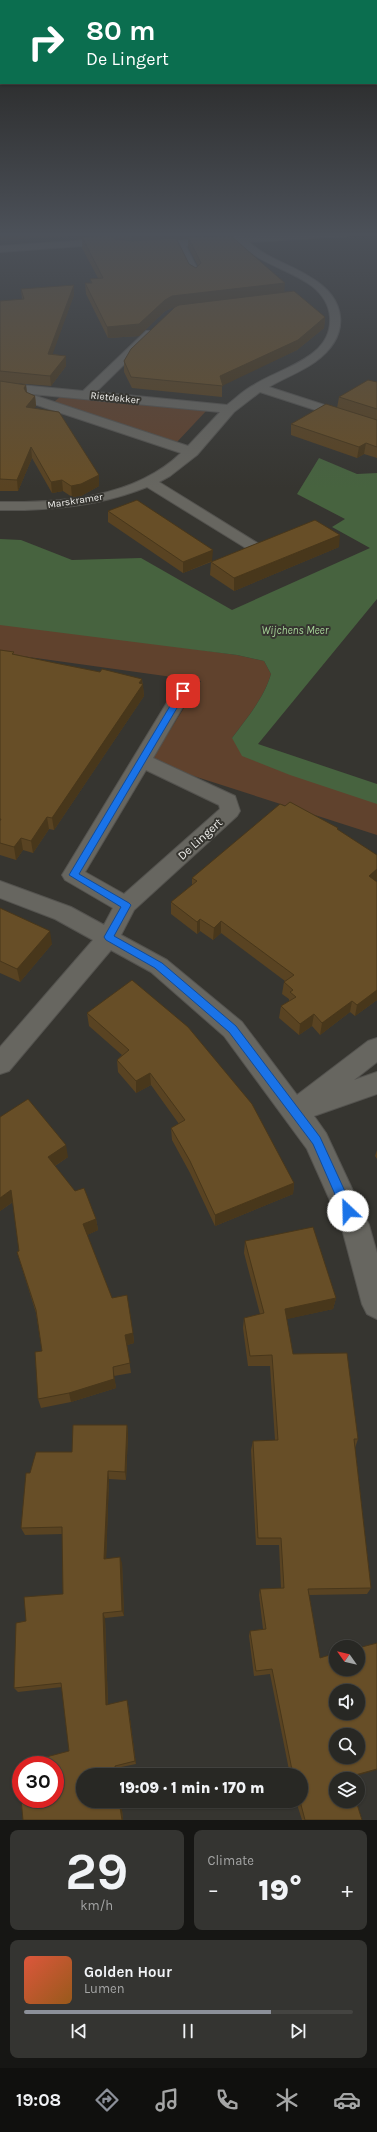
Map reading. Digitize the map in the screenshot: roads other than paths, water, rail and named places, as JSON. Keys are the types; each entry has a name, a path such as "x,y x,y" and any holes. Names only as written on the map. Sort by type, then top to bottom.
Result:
{"street":[{"name":"Marskramer","path":"0,506 27,507 84,502 115,494 149,482 172,469 192,452 214,424 258,387 293,371 314,357 326,346 334,332 335,318"},
{"path":"86,395 159,324"},
{"path":"258,387 377,426"},
{"name":"Rietdekker","path":"0,388 48,391 230,409"},
{"name":"Rietdekker","path":"0,388 192,452"},
{"path":"38,400 48,391"},
{"path":"149,482 254,547"},
{"path":"126,905 74,875 183,691"},
{"name":"De Lingert","path":"0,1064 109,937 126,905 230,811 228,801 141,760"},
{"path":"0,889 64,913 158,966 233,1029 317,1141 355,1225 377,1304"},
{"path":"296,1111 377,1048"},
{"path":"296,1111 377,1083"}],"water":[{"name":"Wijchens Meer","path":"319,458 357,474 377,473 377,599 258,744 377,784 377,804 290,775 242,756 232,738 254,708 268,683 271,674 264,661 237,655 0,625 0,539 21,540 72,560 141,558 232,610 370,548 332,527 345,519 297,494"}]}
